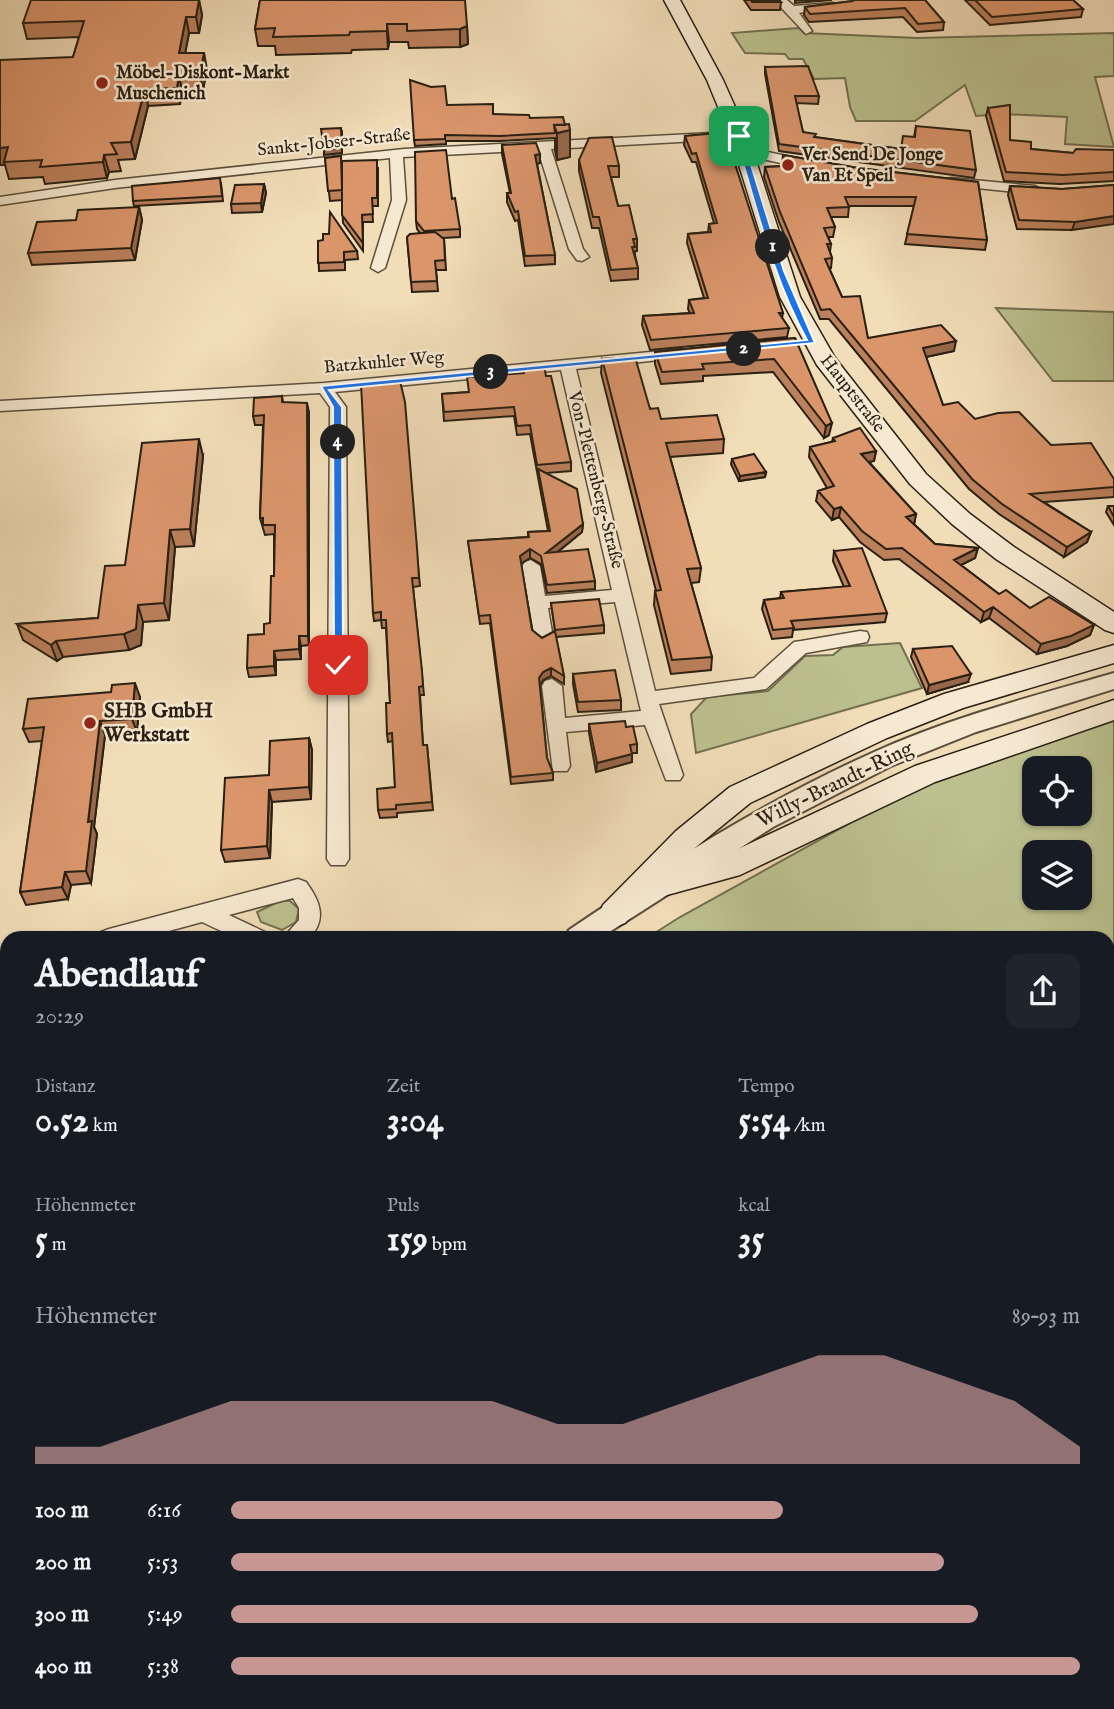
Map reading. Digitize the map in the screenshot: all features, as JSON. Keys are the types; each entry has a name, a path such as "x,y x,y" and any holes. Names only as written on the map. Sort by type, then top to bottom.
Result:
{"main road":[{"name":"Hauptstraße","path":"672,0 712,73 744,151 804,343 918,479 961,519 1005,554 1114,624"},
{"path":"614,914 686,839 713,816 751,790 877,730 954,701 1114,654"},
{"path":"649,890 729,867 925,774 1114,710"}],"street":[{"path":"780,0 806,31"},
{"path":"791,10 851,4"},
{"name":"Sankt-Jobser-Straße","path":"0,201 115,184 396,154 715,136"},
{"path":"543,144 576,249 582,257"},
{"path":"744,151 819,167"},
{"path":"378,268 399,200 396,154"},
{"path":"940,181 1053,191"},
{"name":"Batzkuhler Weg","path":"0,405 324,388 699,353"},
{"name":"Von-Plettenberg-Straße","path":"567,365 650,708 673,775"},
{"path":"324,388 338,407 338,859"},
{"path":"531,566 544,638"},
{"name":"Von-Plettenberg-Straße","path":"537,603 623,595"},
{"path":"556,726 759,684 801,647 860,637"},
{"name":"Willy-Brandt-Ring","path":"589,931 762,819 883,758 994,717 1114,681"},
{"path":"552,686 560,766"},
{"path":"136,931 298,888 312,905 311,923 302,931"},
{"path":"202,914 241,931"}],"green space":[{"path":"799,28 804,33 917,38 1114,33 1114,76 1095,77 1114,147 1065,144 1067,117 1003,114 976,116 965,85 915,121 856,121 850,107 845,78 814,79 803,59 789,59 785,54 745,53 732,33"},
{"path":"996,308 1114,312 1114,381 1053,381"},
{"path":"900,643 922,688 696,753 691,714 707,697 768,691 805,656 833,655 843,647"},
{"path":"1114,721 1114,931 658,931 908,791"},
{"path":"282,900 290,901 299,909 296,922 282,930 261,922 257,912"}],"building":[{"path":"31,0 199,0 196,17 186,17 179,53 204,53 200,74 179,75 177,88 145,89 131,142 111,143 117,154 104,155 103,162 40,167 42,160 4,162 8,147 0,148 0,60 73,57 84,21 23,23"},
{"path":"260,0 465,0 467,26 460,29 407,31 407,24 387,24 387,31 273,37 275,28 255,29"},
{"path":"751,0 779,0 781,2 752,2"},
{"path":"854,0 925,0 944,22 918,24 905,8 810,14 805,7"},
{"path":"975,0 1073,0 1083,9 992,17"},
{"path":"808,66 819,96 795,96 803,132 816,134 814,137 901,149 903,136 915,137 916,126 970,131 976,170 779,144 765,67"},
{"path":"410,80 431,87 445,86 447,105 493,104 493,114 529,115 530,118 563,117 565,125 554,125 555,133 445,135 445,139 414,140"},
{"path":"1010,105 1010,140 1031,142 1031,149 1073,153 1076,149 1114,150 1114,172 1063,175 1006,172 988,108"},
{"path":"569,124 570,130 557,133 554,125"},
{"path":"341,128 342,148 324,150 321,129"},
{"path":"717,133 726,136 783,313 779,313 789,328 651,340 643,316 694,313 689,300 708,298 688,234 711,232 709,224 717,223 696,153 692,154 685,136"},
{"path":"612,137 619,166 608,166 618,206 629,205 637,239 633,239 635,247 632,247 638,268 611,270 599,217 593,217 579,160 589,138"},
{"path":"536,143 540,154 535,155 555,255 525,256 518,211 515,212 507,193 511,193 502,145"},
{"path":"446,150 452,199 455,198 460,229 424,231 416,221 415,152"},
{"path":"783,155 858,168 978,182 987,240 907,234 916,197 845,197 849,207 827,208 835,227 824,228 831,244 827,244 832,258 825,259 842,297 860,296 868,338 941,325 956,341 923,348 943,405 958,402 975,419 998,413 1019,412 1051,445 1091,443 1114,479 1114,487 1030,494 1091,532 1067,547 1002,504 972,479 830,309 821,310 780,212 765,167 786,166"},
{"path":"341,156 342,190 328,191 325,158"},
{"path":"377,160 377,198 372,198 373,214 362,215 363,243 342,215 342,161"},
{"path":"220,178 222,196 133,201 132,186"},
{"path":"264,184 261,203 231,204 235,185"},
{"path":"1114,185 1114,216 1075,222 1019,220 1010,186 1062,189"},
{"path":"139,207 131,248 28,253 37,222 76,220 78,210"},
{"path":"330,212 357,251 344,252 344,262 318,263 318,241 323,240 323,234 329,234"},
{"path":"435,232 444,239 445,260 435,261 437,281 411,282 407,237 410,234"},
{"path":"795,338 832,423 826,426 774,359 702,364 704,369 662,372 655,352"},
{"path":"635,357 650,409 658,408 661,419 717,415 724,439 666,443 701,568 687,569 712,657 672,660 655,591 661,590 602,359"},
{"path":"544,366 546,376 551,376 571,462 537,465 530,425 517,426 514,407 444,412 442,394 469,392 467,377 524,373 523,367"},
{"path":"400,381 405,402 419,578 412,578 423,686 419,687 423,745 427,745 432,802 396,805 396,809 378,810 377,789 395,787 392,733 387,734 386,703 390,703 386,620 381,620 381,612 373,613 361,384"},
{"path":"282,396 282,402 307,403 308,636 299,636 299,649 274,651 274,666 247,668 248,635 264,634 264,624 270,623 271,576 274,576 275,525 263,525 263,518 260,518 264,415 253,416 254,398"},
{"path":"860,428 876,451 861,454 916,514 906,517 935,544 978,548 954,560 999,594 1006,590 1030,608 1049,597 1094,625 1071,636 1041,644 993,607 984,612 902,548 886,549 862,531 841,507 834,509 818,491 834,486 810,447 835,441 833,438"},
{"path":"199,439 190,529 170,530 164,603 138,605 136,629 124,634 56,641 51,645 17,624 98,618 105,566 125,565 142,443"},
{"path":"754,454 766,472 740,476 732,459"},
{"path":"538,469 577,489 583,524 546,553 588,549 595,581 547,585 541,556 530,549 520,556 532,630 542,638 555,631 564,676 551,668 539,678 547,758 553,773 511,777 490,615 479,616 468,541 529,537 528,532 550,531"},
{"path":"1108,506 1114,506 1114,517"},
{"path":"862,548 887,613 791,621 794,628 773,630 764,600 784,598 781,592 850,586 834,551"},
{"path":"599,599 604,625 555,630 551,603"},
{"path":"952,646 971,674 929,685 913,649"},
{"path":"615,670 621,700 578,702 573,674"},
{"path":"135,683 132,719 100,721 88,822 92,821 86,871 65,872 62,887 20,892 44,727 23,729 28,699 111,692 112,685"},
{"path":"625,721 626,727 633,726 637,744 630,745 632,754 597,763 589,724"},
{"path":"309,738 309,787 269,790 267,846 221,850 225,778 269,775 270,741"}],"place":[{"name":"Möbel-Diskont-Markt Muschenich","path":"102,83"},
{"name":"Ver Send De Jonge Van Et Speil","path":"788,165"},
{"name":"SHB GmbH Werkstatt","path":"90,723"}],"route":[{"path":"338,665 338,407 324,388 813,342 797,314 780,271 739,136"}]}
